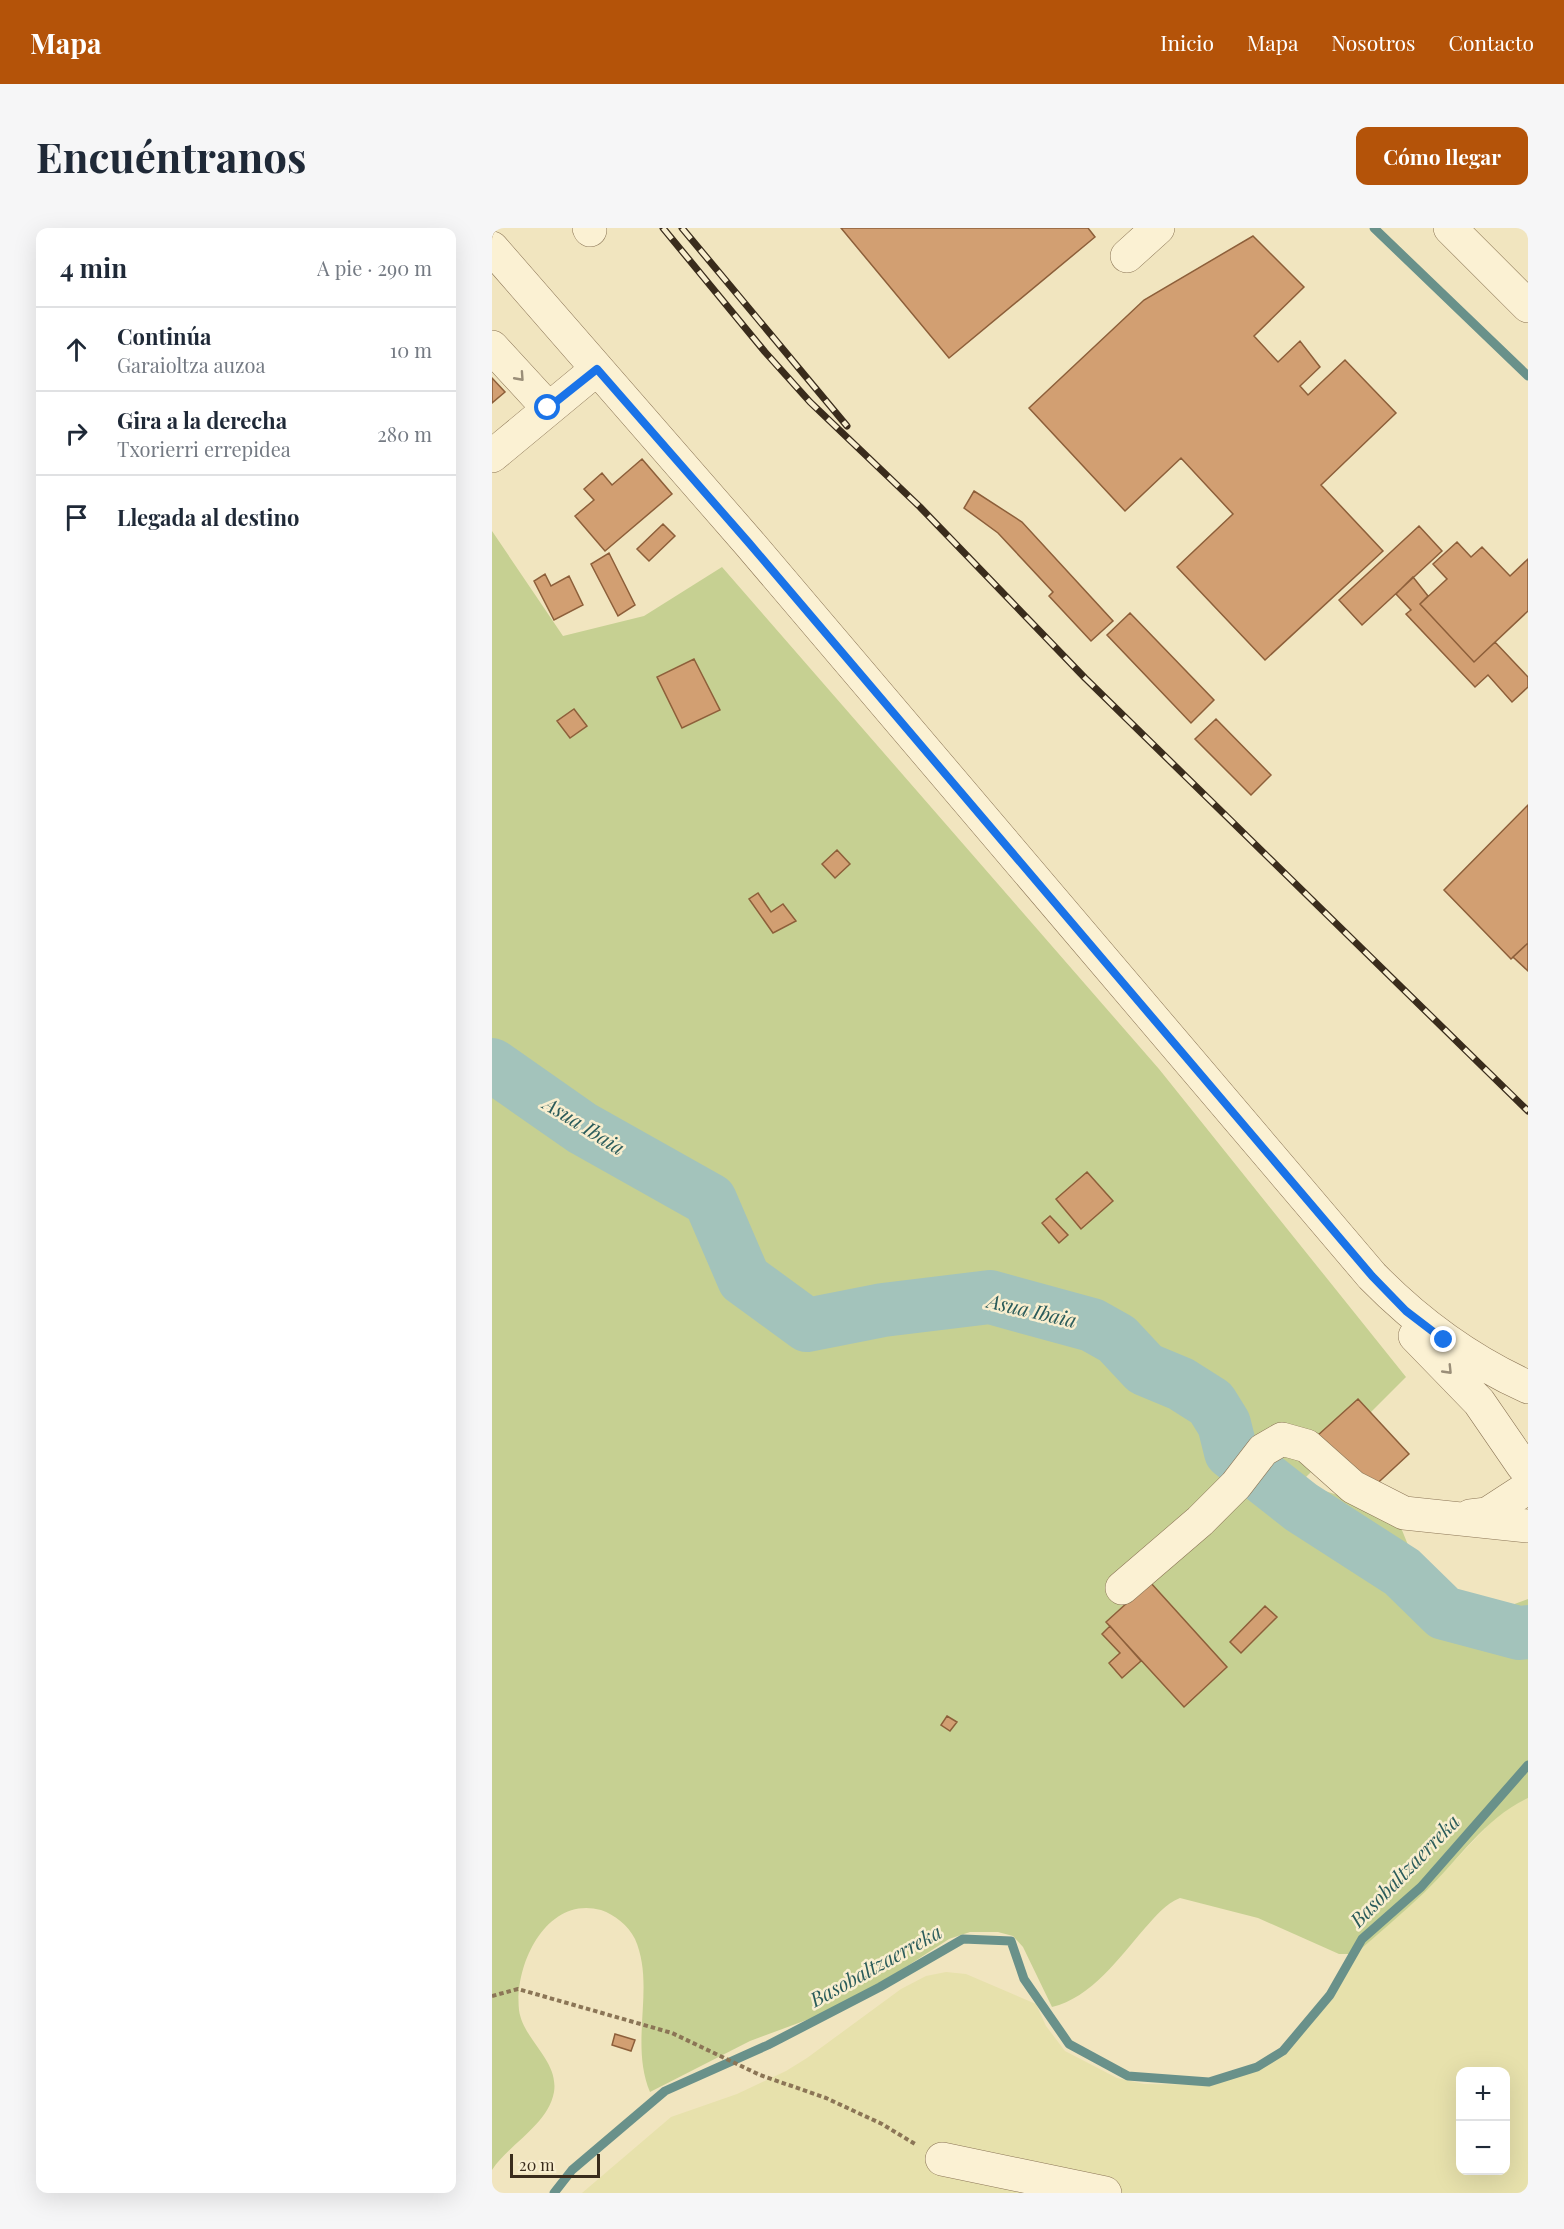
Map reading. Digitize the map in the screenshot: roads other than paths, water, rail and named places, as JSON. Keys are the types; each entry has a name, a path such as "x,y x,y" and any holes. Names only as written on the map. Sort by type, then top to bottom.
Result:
{"street":[{"path":"1127,256 1158,228"},
{"path":"1450,228 1528,306"},
{"path":"492,248 749,543 1372,1276 1406,1311 1444,1340 1528,1387"},
{"path":"492,347 548,408"},
{"path":"492,456 597,369"},
{"path":"1372,1276 1413,1335 1479,1402 1527,1471 1487,1514 1450,1519"},
{"path":"1122,1588 1200,1521 1236,1485 1263,1450 1282,1439 1307,1446 1353,1487 1404,1513 1528,1526"},
{"path":"942,2159 1105,2193"}],"waterway":[{"path":"1374,228 1528,376"},
{"name":"Asua Ibaia","path":"492,1065 582,1128 710,1200 744,1279 807,1325 883,1310 990,1297 1092,1325 1117,1339 1145,1369 1181,1384 1211,1403 1224,1424 1231,1452 1301,1507 1402,1572 1444,1613 1519,1633 1528,1632"},
{"name":"Basobaltzaerreka","path":"554,2193 572,2170 665,2091 768,2045 880,1987 963,1939 1011,1941 1024,1979 1069,2044 1128,2076 1209,2082 1257,2067 1283,2051 1330,1995 1362,1939 1421,1887 1528,1765"}],"railway":[{"path":"663,228 765,352 810,402 920,507 1085,678 1528,1111"},
{"path":"682,228 847,426"}]}
